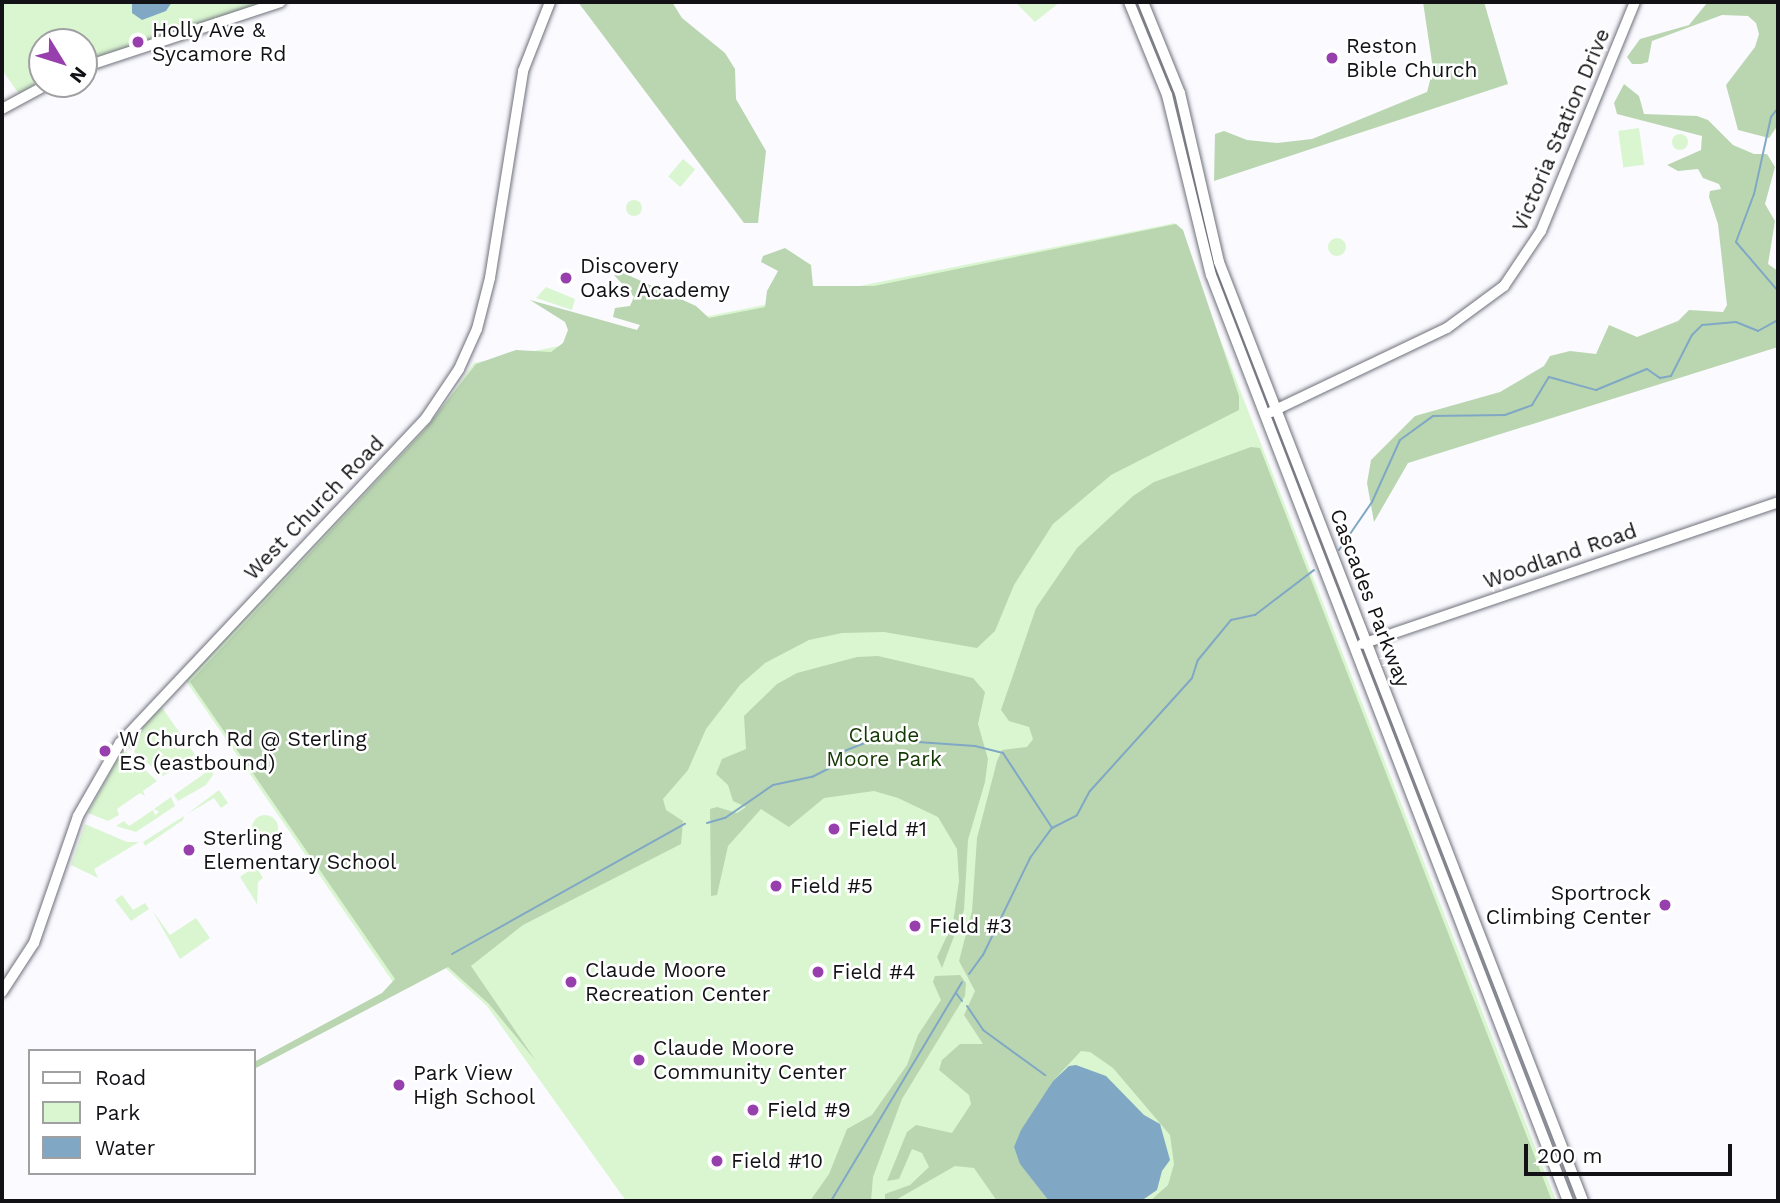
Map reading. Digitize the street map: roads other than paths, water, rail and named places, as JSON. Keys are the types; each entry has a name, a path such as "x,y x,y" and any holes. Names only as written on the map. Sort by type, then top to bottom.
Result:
{"main road":[{"path":"98,62 281,2"},
{"name":"West Church Road","path":"2,992 34,943 78,816 120,743 426,418 459,369 484,305 523,71 550,2"},
{"name":"Cascades Parkway","path":"1129,2 1167,95 1211,275 1569,1201"},
{"name":"Cascades Parkway","path":"1143,2 1178,85 1219,262 1583,1201"},
{"name":"Victoria Station Drive","path":"1264,415 1447,328 1504,286 1541,231 1635,2"},
{"path":"2,109 28,95"},
{"name":"Woodland Road","path":"1354,647 1778,502"}],"water":[{"path":"132,2 172,2 166,11 142,20 132,13"},
{"path":"1076,1065 1106,1076 1144,1115 1160,1124 1170,1160 1162,1171 1157,1190 1141,1201 1049,1201 1020,1164 1014,1147 1021,1130 1053,1081 1069,1066"}],"waterway":[{"path":"1778,68 1778,76"},
{"path":"1778,108 1771,117 1754,194 1736,242 1778,291"},
{"path":"1339,550 1372,502 1400,440 1433,416 1505,415 1532,405 1549,377 1596,390 1647,369 1660,378 1671,376 1692,335 1702,325 1736,322 1758,331 1778,320"},
{"path":"969,974 983,955 1030,858 1052,828 1077,815 1090,791 1192,678 1198,660 1231,620 1255,615 1314,570"},
{"path":"707,823 725,818 773,785 812,777 832,767 834,755 875,739 975,746 1003,753 1052,828"},
{"path":"452,954 685,824"},
{"path":"831,1201 962,982"},
{"path":"956,993 962,1001"},
{"path":"967,1006 983,1030 1045,1075"}],"place":[{"name":"Holly Ave & Sycamore Rd","path":"138,42"},
{"name":"Reston Bible Church","path":"1332,58"},
{"name":"Discovery Oaks Academy","path":"566,278"},
{"name":"W Church Rd @ Sterling ES (eastbound)","path":"105,751"},
{"name":"Field #1","path":"834,829"},
{"name":"Sterling Elementary School","path":"189,850"},
{"name":"Field #5","path":"776,886"},
{"name":"Sportrock Climbing Center","path":"1665,905"},
{"name":"Field #3","path":"915,926"},
{"name":"Field #4","path":"818,972"},
{"name":"Claude Moore Recreation Center","path":"571,982"},
{"name":"Claude Moore Community Center","path":"639,1060"},
{"name":"Park View High School","path":"399,1085"},
{"name":"Field #9","path":"753,1110"},
{"name":"Field #10","path":"717,1161"}],"park label":[{"name":"Claude Moore Park","path":"884,747"}]}
